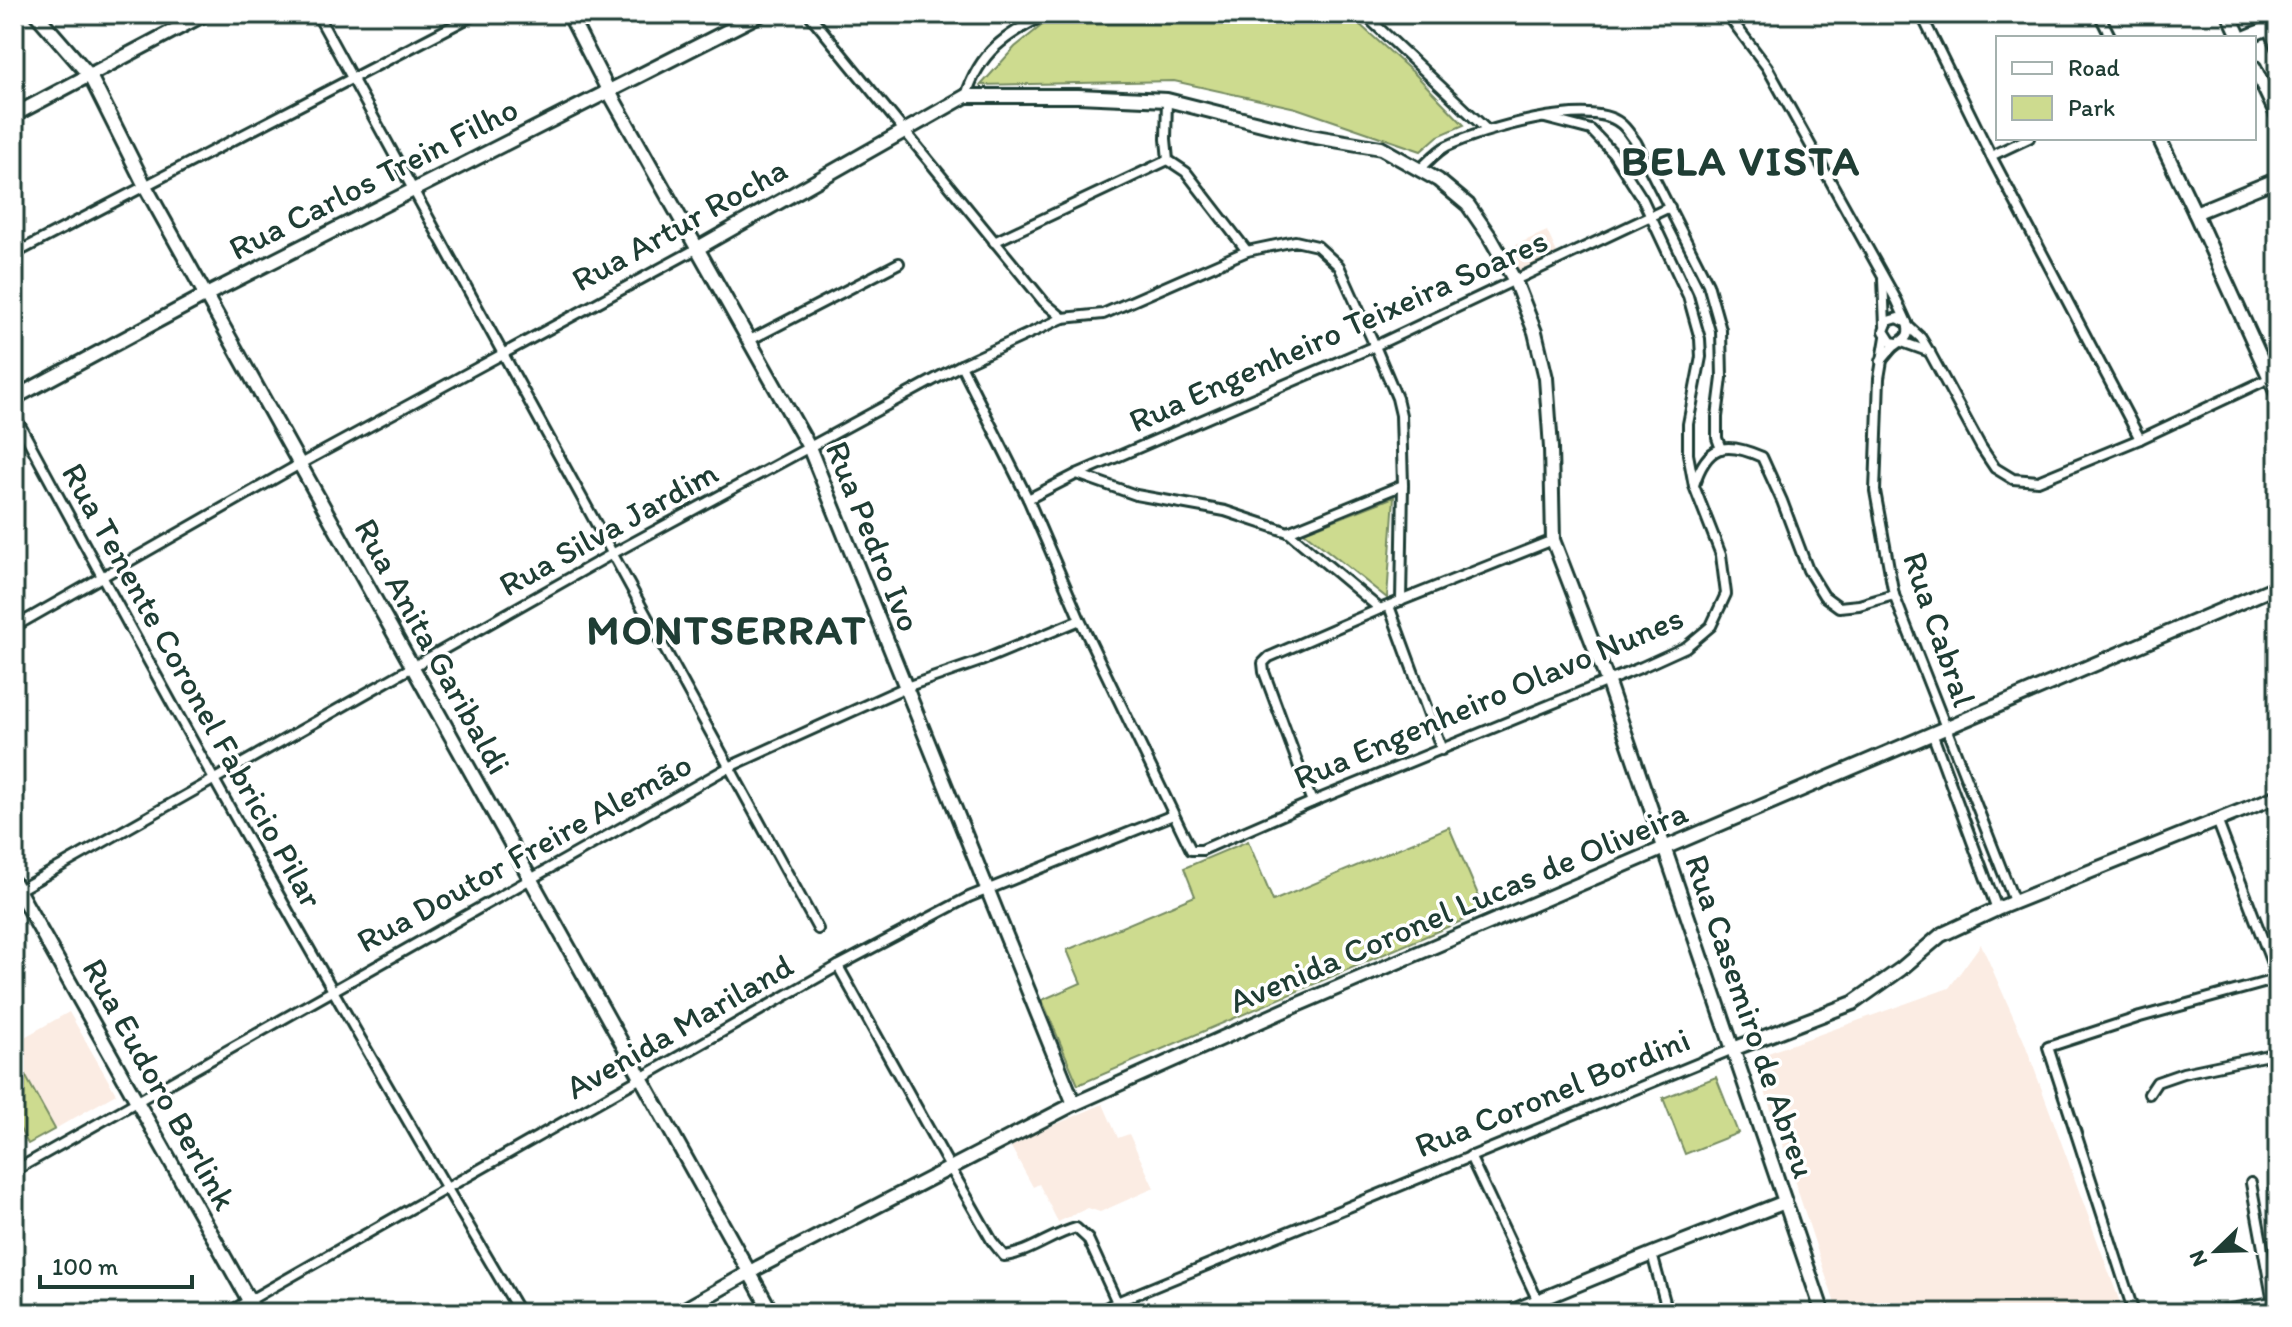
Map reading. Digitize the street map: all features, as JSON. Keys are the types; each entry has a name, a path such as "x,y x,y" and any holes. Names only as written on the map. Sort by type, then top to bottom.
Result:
{"street":[{"name":"Rua Anita Garibaldi","path":"36,14 90,76 145,186 772,1313"},
{"path":"14,115 205,14"},
{"path":"317,14 818,929"},
{"path":"14,254 476,14"},
{"name":"Rua Pedro Ivo","path":"569,14 608,90 809,447 1074,1104"},
{"name":"Rua Carlos Trein Filho","path":"14,398 412,189 761,14"},
{"path":"809,14 1044,302 1063,318"},
{"path":"966,96 972,77 984,57 1007,36 1046,14"},
{"path":"1364,14 1487,130"},
{"path":"1724,14 1767,67 1908,325 1907,338 1881,361"},
{"path":"1921,14 1991,156 2140,439"},
{"path":"2099,14 2110,36"},
{"path":"2229,14 2241,36"},
{"path":"2263,14 2274,26 2278,47"},
{"path":"2247,36 2274,26"},
{"path":"2256,71 2278,117"},
{"name":"Rua Artur Rocha","path":"14,627 300,464 698,248 966,96 1167,100 1310,136 1381,148 1419,170"},
{"path":"1167,100 1168,160"},
{"path":"1419,170 1444,148 1487,130 1545,118 1596,113 1620,122 1636,142 1708,284 1721,330 1722,378 1717,417 1717,438 1721,449"},
{"name":"Rua Engenheiro Olavo Nunes","path":"1173,815 1191,850 1202,850 1686,647 1711,626 1726,594 1721,555 1694,486 1688,454 1688,424 1701,357 1700,339 1688,296 1643,200 1613,153 1591,130 1545,118"},
{"path":"1991,156 2025,140"},
{"path":"2160,140 2278,396"},
{"path":"994,242 1168,160"},
{"path":"1168,160 1186,172 1247,251"},
{"name":"Rua Casemiro de Abreu","path":"1419,170 1438,180 1468,205 1515,281 1535,332 1546,378 1553,540 1607,680 1823,1313"},
{"path":"2195,213 2278,179"},
{"name":"Rua Engenheiro Teixeira Soares","path":"1028,499 1077,474 1375,346 1670,207"},
{"name":"Rua Silva Jardim","path":"15,889 612,554 961,365 1063,318 1103,314 1247,251 1295,241 1317,246 1339,266 1397,398 1401,415 1403,485 1401,601"},
{"path":"750,340 899,263"},
{"path":"1883,278 1886,337 1891,342 1930,353"},
{"path":"1885,325 1893,318 1903,320 1921,338 1995,468 2013,479 2038,481 2140,439 2270,378"},
{"name":"Rua Cabral","path":"1886,337 1881,361 1875,491 1894,595 2014,901"},
{"path":"961,365 1028,499 1080,620 1173,815"},
{"name":"Rua Tenente Coronel Fabricio Pilar","path":"14,414 213,780 520,1313"},
{"path":"1694,486 1708,456 1721,449 1742,448 1762,457 1808,570 1824,596 1839,607 1894,595"},
{"path":"1077,474 1136,495 1225,511 1288,532 1384,607 1442,750"},
{"path":"1288,532 1403,485"},
{"path":"1312,802 1263,663 1269,657 1384,607 1553,540"},
{"name":"Avenida Coronel Lucas de Oliveira","path":"678,1313 1074,1104 1282,1011 1932,733 1943,722 2278,586"},
{"name":"Rua Doutor Freire Alemão","path":"14,1171 729,767 906,687 981,661 1080,620"},
{"name":"Rua Cabral","path":"1932,733 1997,909"},
{"name":"Rua Coronel Bordini","path":"1097,1313 1470,1156 1853,1003 1901,969 1941,935 2014,901 2278,796"},
{"name":"Avenida Mariland","path":"227,1313 838,966 969,897 1173,815"},
{"path":"2134,1313 2048,1047 2140,1017 2278,979 2217,820"},
{"path":"1985,878 2001,871"},
{"name":"Rua Eudoro Berlink","path":"15,889 256,1313"},
{"path":"838,966 992,1241 1004,1256 1019,1254 1076,1228 1088,1239 1122,1313"},
{"path":"2149,1094 2157,1082 2183,1073 2278,1053"},
{"path":"1470,1156 1538,1301"},
{"path":"2251,1183 2275,1313"},
{"path":"1508,1313 1785,1202"},
{"path":"1652,1254 1668,1313"},
{"path":"2206,1313 2273,1302"}],"shaded area":[{"path":"1547,231 1558,255 1519,272 1509,248"},
{"path":"1981,944 2024,1041 2122,1308 2102,1313 1838,1313 1754,1058 1949,988"},
{"path":"69,1012 116,1094 27,1145 14,1122 14,1043"},
{"path":"1103,1104 1118,1138 1129,1134 1154,1188 1100,1212 1088,1208 1058,1222 1039,1184 1033,1187 1011,1147"}],"green space":[{"path":"1056,14 1348,14 1415,74 1464,125 1438,136 1421,151 1296,108 1174,81 981,85 1015,47"},
{"path":"1394,497 1387,598 1304,532"},
{"path":"1449,827 1485,911 1078,1085 1042,1000 1081,983 1067,950 1195,896 1184,868 1248,841 1273,901"},
{"path":"14,1055 55,1129 28,1144 14,1118"},
{"path":"1716,1077 1738,1133 1685,1154 1663,1098"}],"district":[{"name":"BELA VISTA","path":"1741,160"},
{"name":"MONTSERRAT","path":"727,629"}]}
